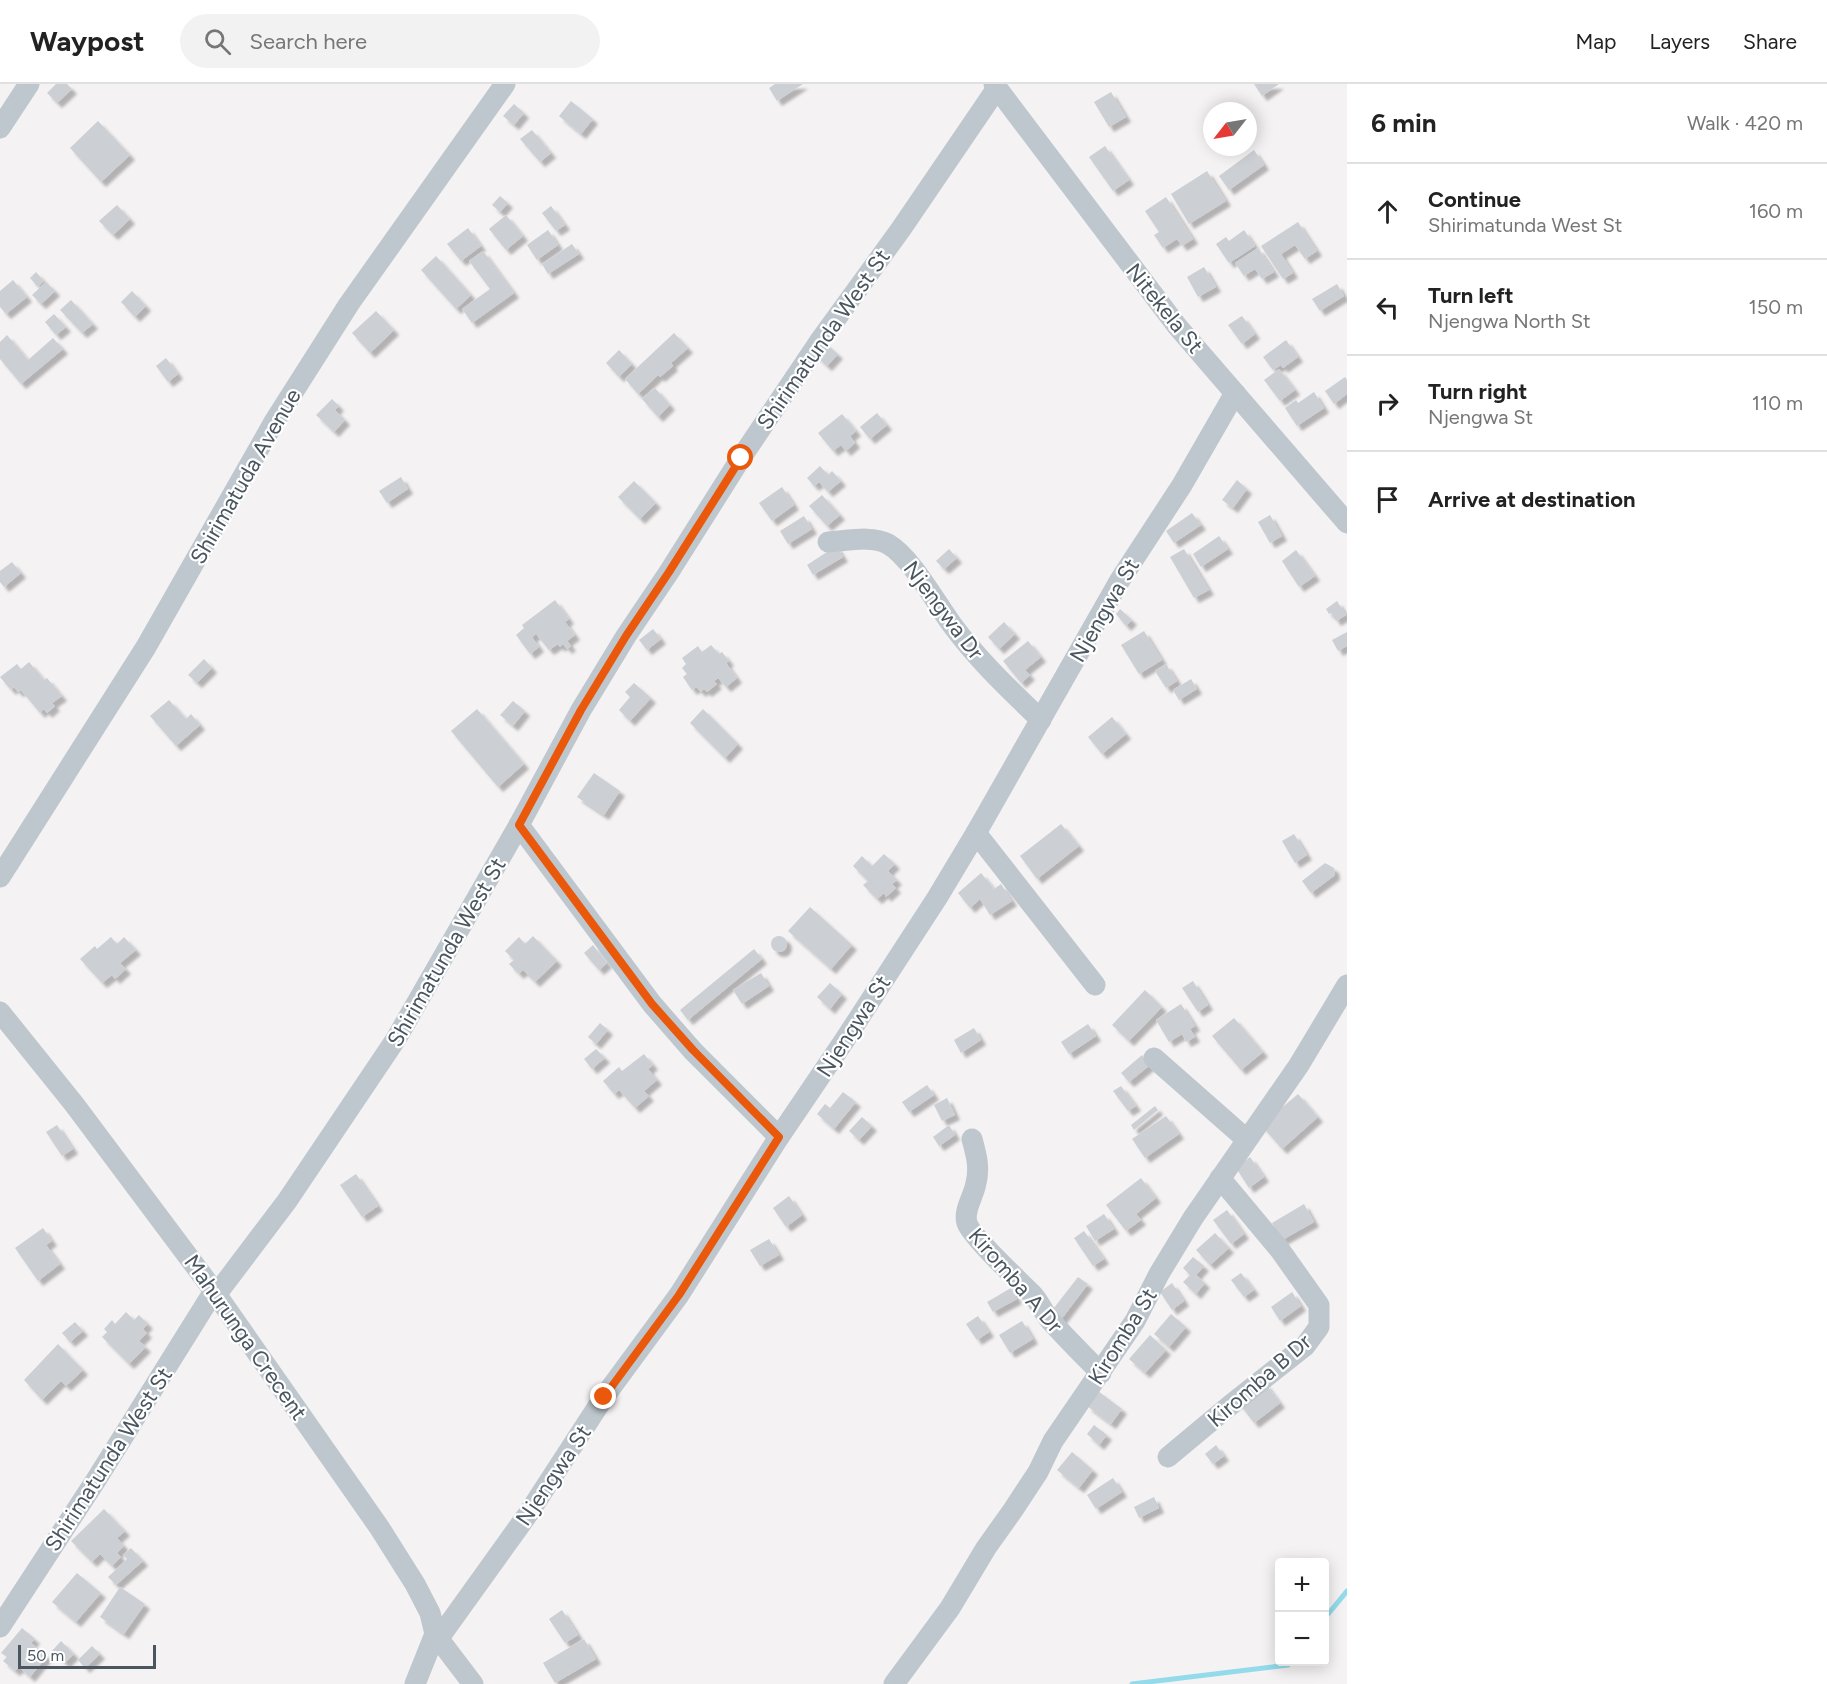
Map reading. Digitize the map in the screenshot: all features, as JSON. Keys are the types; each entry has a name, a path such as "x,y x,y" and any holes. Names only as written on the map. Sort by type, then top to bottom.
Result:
{"street":[{"path":"0,128 29,84"},
{"name":"Shirimatuda Avenue","path":"0,877 146,647 274,422 336,324 505,84"},
{"name":"Nitekela St","path":"996,86 1177,326 1347,523"},
{"name":"Shirimatunda West St","path":"0,1627 215,1293 287,1201 396,1040 519,825 586,701 626,636 819,342 901,229 996,86"},
{"name":"Njengwa St","path":"437,1636 528,1514 604,1397 679,1295 779,1137 844,1041 976,833 1120,580 1182,485 1235,393"},
{"name":"Njengwa Dr","path":"828,542 870,540 885,543 899,551 954,627 991,672 1041,720"},
{"path":"519,825 652,1004 693,1050 779,1137"},
{"path":"976,833 1095,985"},
{"name":"Kiromba St","path":"894,1684 950,1608 986,1548 1038,1473 1053,1441 1135,1321 1165,1265 1246,1139 1299,1065 1347,985"},
{"name":"Mahurunga Crecent","path":"0,1012 82,1114 215,1293 379,1527 415,1584 430,1613 437,1636 473,1684"},
{"path":"1154,1058 1246,1139"},
{"name":"Kiromba A Dr","path":"972,1139 978,1158 978,1171 967,1212 967,1223 987,1248 1034,1296 1062,1334 1101,1373"},
{"name":"Kiromba B Dr","path":"1168,1457 1305,1346 1319,1328 1319,1305 1280,1250 1220,1178"},
{"path":"415,1684 437,1636"}],"building":[{"path":"56,84 67,84 72,89 57,103 47,93"},
{"path":"775,84 803,84 777,101 769,88"},
{"path":"1254,84 1279,84 1262,96"},
{"path":"1111,92 1126,117 1109,127 1094,102"},
{"path":"571,101 593,119 581,134 559,116"},
{"path":"514,104 524,113 514,125 503,116"},
{"path":"98,121 130,155 101,182 70,148"},
{"path":"532,130 551,153 540,162 520,139"},
{"path":"1105,146 1129,180 1113,191 1089,157"},
{"path":"1257,154 1264,165 1229,190 1219,176 1246,156"},
{"path":"1207,171 1226,201 1189,224 1171,194"},
{"path":"500,196 508,203 500,212 492,205"},
{"path":"1166,197 1193,239 1182,246 1177,239 1163,248 1154,235 1159,232 1145,211"},
{"path":"117,205 130,219 113,235 99,221"},
{"path":"551,206 565,225 556,231 542,213"},
{"path":"506,215 523,236 506,250 489,229"},
{"path":"1298,222 1317,251 1305,259 1295,245 1281,254 1293,273 1283,279 1261,246"},
{"path":"468,228 481,246 461,261 447,244"},
{"path":"548,230 558,245 537,260 527,245"},
{"path":"1244,230 1255,246 1229,263 1216,244 1226,237 1229,241"},
{"path":"572,244 579,254 548,274 542,264"},
{"path":"1258,248 1274,272 1262,279 1255,269 1244,276 1235,263"},
{"path":"483,251 514,293 472,323 462,309 490,289 469,261"},
{"path":"436,256 471,295 456,309 421,270"},
{"path":"1204,267 1216,287 1198,297 1187,277"},
{"path":"36,272 44,281 38,287 30,278"},
{"path":"13,280 27,297 6,314 0,307 0,291"},
{"path":"46,282 55,291 41,304 32,295"},
{"path":"1337,284 1344,296 1320,311 1312,299"},
{"path":"132,291 146,306 135,317 121,302"},
{"path":"71,300 93,324 82,333 60,310"},
{"path":"376,311 394,330 370,353 352,333"},
{"path":"54,314 66,327 56,335 45,322"},
{"path":"1242,316 1255,334 1242,344 1228,325"},
{"path":"674,333 688,348 671,363 673,366 660,377 658,375 638,394 625,379"},
{"path":"7,335 28,360 53,338 63,349 21,384 0,359 0,342"},
{"path":"1286,340 1298,357 1283,368 1281,365 1273,370 1263,357"},
{"path":"824,342 838,354 827,366 814,354"},
{"path":"619,350 632,364 619,377 606,363"},
{"path":"166,358 178,374 168,382 156,366"},
{"path":"1279,369 1295,390 1280,401 1264,380"},
{"path":"1345,377 1347,394 1334,404 1325,391"},
{"path":"655,388 670,405 658,417 642,399"},
{"path":"1314,392 1324,408 1297,426 1285,408 1296,400 1298,403"},
{"path":"332,399 339,406 335,410 345,420 334,432 316,415"},
{"path":"877,413 887,425 870,439 860,427"},
{"path":"842,414 856,431 850,436 855,443 846,451 841,445 833,451 818,433"},
{"path":"820,466 828,475 832,471 841,481 828,492 819,482 814,486 807,478"},
{"path":"401,477 408,489 387,503 379,491"},
{"path":"1237,480 1247,489 1233,508 1222,500"},
{"path":"634,481 656,503 640,519 618,497"},
{"path":"782,487 794,505 772,521 759,503"},
{"path":"822,495 840,515 827,526 809,506"},
{"path":"1192,513 1201,525 1174,543 1166,531"},
{"path":"1270,515 1282,536 1270,543 1258,522"},
{"path":"804,516 812,529 788,544 780,531"},
{"path":"1219,536 1228,549 1201,567 1193,554"},
{"path":"836,546 843,557 813,575 807,565"},
{"path":"949,549 957,558 944,569 936,561"},
{"path":"1184,549 1209,590 1194,598 1170,557"},
{"path":"1296,550 1315,576 1299,587 1282,561"},
{"path":"12,562 21,573 4,587 0,582 0,571"},
{"path":"555,600 569,619 565,622 575,635 567,641 571,646 567,649 563,644 560,647 558,644 549,650 536,634 532,637 539,647 530,654 516,635 524,628 522,625"},
{"path":"1337,601 1346,615 1336,621 1326,609"},
{"path":"1120,609 1132,620 1126,626 1116,614"},
{"path":"1004,622 1015,634 999,649 988,637"},
{"path":"653,629 661,639 647,650 639,640"},
{"path":"1144,631 1162,660 1139,674 1121,645"},
{"path":"1347,632 1347,646 1338,651 1332,640"},
{"path":"1028,641 1041,657 1025,670 1030,675 1021,683 1003,661"},
{"path":"711,645 719,654 722,652 729,661 726,663 737,678 726,687 718,678 714,681 717,684 707,692 704,689 701,692 696,687 692,690 683,677 687,674 682,668 686,664 682,658 698,646 702,652"},
{"path":"204,659 212,668 197,683 188,675"},
{"path":"29,662 62,696 52,703 55,706 47,713 44,709 40,713 21,690 18,692 14,687 11,690 0,677 17,664 21,669"},
{"path":"1166,664 1177,681 1166,688 1155,671"},
{"path":"1191,679 1197,689 1179,700 1173,690"},
{"path":"634,683 651,698 630,721 619,710 630,697 625,692"},
{"path":"169,700 186,719 191,714 200,725 176,746 150,716"},
{"path":"513,701 525,711 513,726 500,715"},
{"path":"477,709 524,764 498,787 451,731"},
{"path":"703,709 738,744 725,758 690,723"},
{"path":"1112,717 1126,734 1102,754 1088,737"},
{"path":"594,773 620,791 604,815 577,797"},
{"path":"1061,824 1079,846 1037,879 1020,856"},
{"path":"1294,834 1307,855 1295,863 1282,841"},
{"path":"884,854 895,864 888,871 897,880 892,884 896,888 886,897 884,893 877,899 863,885 868,881 853,866 862,856 872,866"},
{"path":"1325,863 1334,868 1335,875 1311,893 1302,881"},
{"path":"981,873 994,889 1001,884 1012,901 990,915 980,899 970,908 958,893"},
{"path":"810,907 852,945 831,969 788,931"},
{"path":"533,936 557,961 535,982 523,970 519,974 509,964 514,960 505,951 519,937 525,944"},
{"path":"776,936 782,936 787,944 785,950 776,952 771,947 771,941"},
{"path":"111,937 117,944 124,937 136,950 120,963 126,969 115,979 112,975 102,983 80,959 95,946 97,949"},
{"path":"593,945 607,963 599,970 584,953"},
{"path":"754,949 762,959 688,1020 680,1010"},
{"path":"761,973 769,986 742,1004 733,990"},
{"path":"1193,981 1208,1005 1198,1012 1182,988"},
{"path":"830,983 842,994 830,1009 817,997"},
{"path":"1145,990 1162,1007 1129,1041 1112,1025"},
{"path":"1181,1004 1195,1026 1190,1029 1195,1037 1186,1042 1182,1034 1169,1042 1156,1020"},
{"path":"1234,1018 1263,1052 1241,1070 1212,1036"},
{"path":"600,1023 608,1030 596,1044 588,1037"},
{"path":"1088,1024 1096,1036 1069,1054 1061,1042"},
{"path":"974,1028 981,1040 961,1053 954,1040"},
{"path":"596,1049 605,1058 592,1069 584,1059"},
{"path":"644,1054 653,1065 648,1069 657,1080 644,1091 649,1096 635,1108 619,1090 614,1094 603,1081 619,1067 622,1071"},
{"path":"1142,1055 1150,1065 1129,1082 1121,1073"},
{"path":"927,1085 934,1095 909,1112 902,1102"},
{"path":"1121,1086 1136,1106 1128,1111 1113,1091"},
{"path":"843,1092 856,1102 834,1129 817,1114 825,1104 830,1108"},
{"path":"1298,1094 1318,1117 1282,1149 1261,1125"},
{"path":"947,1098 955,1115 942,1121 934,1105"},
{"path":"1155,1106 1158,1110 1134,1130 1131,1125"},
{"path":"1166,1116 1179,1134 1145,1158 1132,1139"},
{"path":"862,1117 872,1126 859,1140 849,1131"},
{"path":"57,1125 73,1149 62,1156 46,1132"},
{"path":"949,1125 955,1135 939,1146 933,1137"},
{"path":"1250,1157 1264,1177 1249,1188 1236,1168"},
{"path":"356,1174 378,1206 362,1217 340,1185"},
{"path":"1141,1178 1156,1198 1136,1214 1141,1220 1126,1231 1106,1205"},
{"path":"789,1196 802,1215 786,1227 773,1208"},
{"path":"1304,1204 1314,1222 1282,1240 1272,1223"},
{"path":"1227,1210 1244,1234 1231,1244 1213,1220"},
{"path":"1104,1214 1114,1229 1095,1241 1086,1226"},
{"path":"43,1228 52,1241 46,1245 60,1264 38,1281 15,1248"},
{"path":"1084,1231 1104,1259 1093,1266 1074,1238"},
{"path":"1215,1233 1229,1248 1210,1265 1196,1250"},
{"path":"769,1239 779,1255 760,1266 750,1250"},
{"path":"1193,1257 1204,1266 1196,1275 1205,1283 1196,1294 1183,1282 1190,1275 1183,1268"},
{"path":"1241,1273 1254,1290 1244,1297 1231,1280"},
{"path":"1078,1277 1088,1284 1060,1321 1050,1313"},
{"path":"1172,1283 1184,1301 1172,1310 1160,1292"},
{"path":"1011,1288 1017,1299 993,1312 987,1302"},
{"path":"1292,1292 1301,1306 1280,1321 1271,1307"},
{"path":"126,1312 134,1320 139,1315 148,1324 143,1329 147,1333 139,1341 146,1347 129,1364 102,1337 107,1332 104,1329 112,1320 115,1324"},
{"path":"1171,1314 1186,1327 1169,1347 1154,1334"},
{"path":"978,1316 989,1332 977,1340 966,1324"},
{"path":"1022,1321 1033,1339 1010,1353 999,1335"},
{"path":"75,1322 83,1331 70,1342 62,1333"},
{"path":"1150,1335 1166,1350 1145,1373 1129,1359"},
{"path":"58,1344 83,1370 66,1386 61,1381 42,1400 24,1380"},
{"path":"1265,1383 1280,1403 1254,1423 1238,1402"},
{"path":"1098,1391 1122,1409 1111,1424 1087,1406"},
{"path":"1094,1425 1107,1435 1099,1445 1087,1434"},
{"path":"1216,1445 1224,1456 1213,1464 1205,1454"},
{"path":"1072,1452 1093,1470 1079,1488 1057,1470"},
{"path":"1113,1478 1122,1492 1096,1509 1087,1495"},
{"path":"1154,1497 1159,1508 1139,1518 1134,1507"},
{"path":"104,1509 125,1531 117,1538 124,1546 117,1553 121,1557 112,1566 100,1554 92,1562 71,1541"},
{"path":"131,1548 143,1561 116,1585 108,1577 127,1559 123,1555"},
{"path":"77,1573 101,1593 76,1622 52,1602"},
{"path":"120,1587 145,1604 124,1634 100,1617"},
{"path":"562,1610 578,1635 565,1643 549,1619"},
{"path":"22,1628 35,1639 31,1643 47,1656 30,1677 19,1667 15,1671 3,1661 7,1657 1,1653"},
{"path":"584,1639 596,1659 555,1683 543,1663"},
{"path":"61,1641 74,1654 65,1663 52,1651"},
{"path":"92,1646 100,1654 85,1668 78,1660"}],"waterway":[{"path":"1329,1613 1347,1591"},
{"path":"1132,1684 1280,1666"}],"route":[{"path":"604,1397 679,1295 779,1137 693,1050 652,1004 519,825 581,710 741,458"}]}
